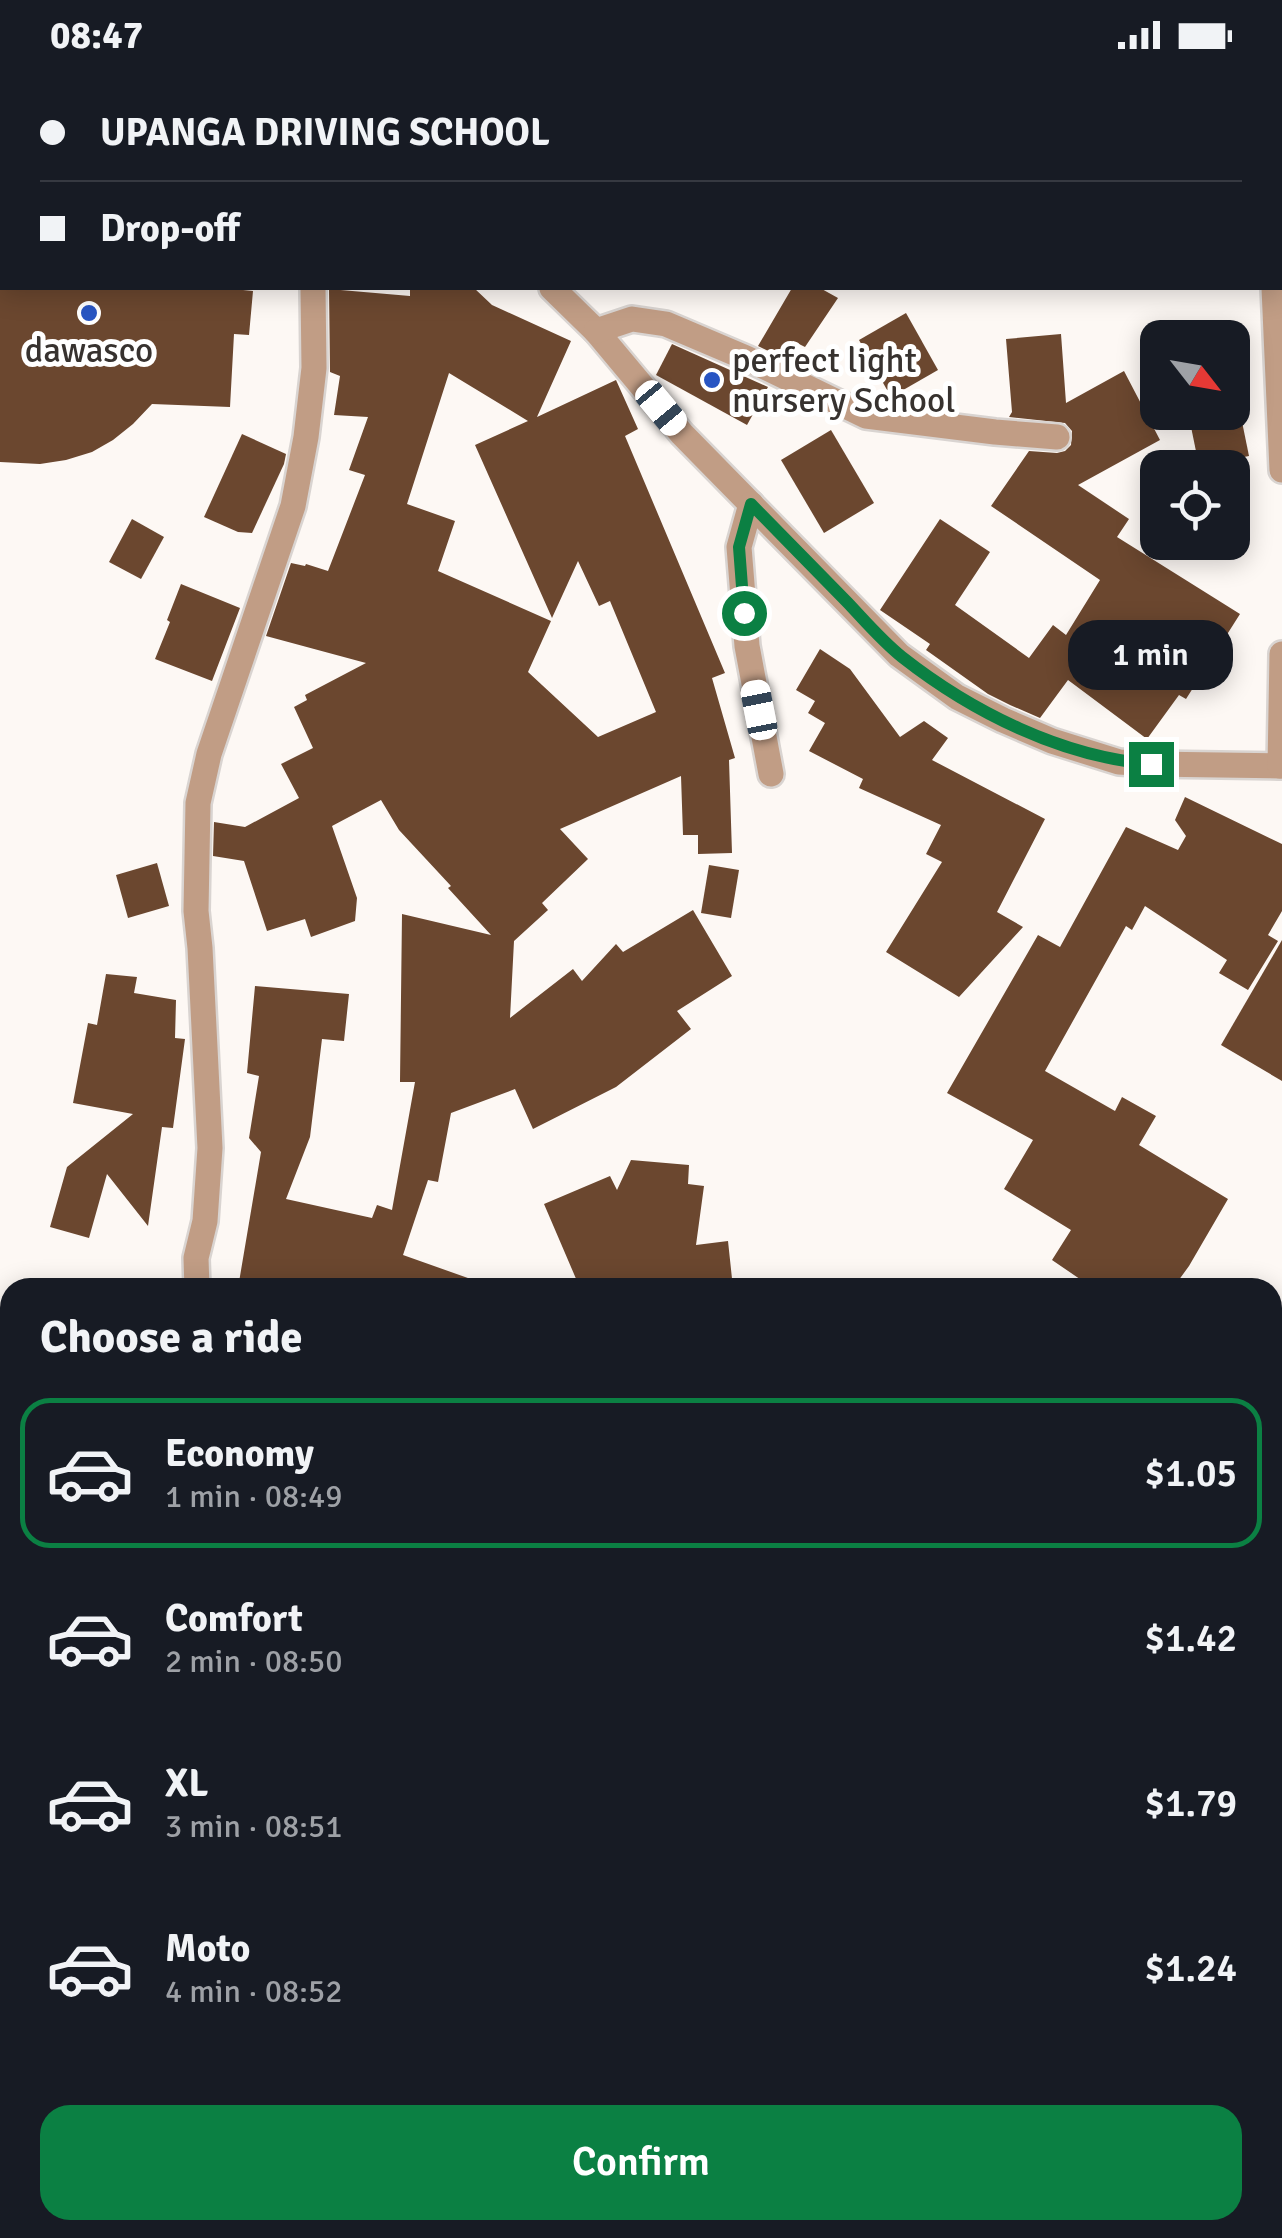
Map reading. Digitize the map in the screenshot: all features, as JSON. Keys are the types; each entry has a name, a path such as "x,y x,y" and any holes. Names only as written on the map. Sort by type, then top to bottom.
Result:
{"street":[{"path":"196,1278 210,1148 196,911 198,802 209,754 293,506 314,368 313,290"},
{"path":"554,290 596,332 682,434 899,655 957,696 1003,720 1052,741 1119,762 1281,766 1282,654"},
{"path":"1274,290 1282,470"},
{"path":"596,332 632,319 666,324 866,416 1057,437"},
{"path":"751,504 739,547 742,587 747,646 772,774"}],"building":[{"name":"dawasco","path":"0,290 253,291 249,335 234,334 230,407 152,404 113,440 92,452 40,464 0,462"},
{"path":"329,290 410,296 410,290 476,290 492,305 571,341 537,417 616,380 638,429 625,436 725,673 712,678 735,758 729,760 732,853 698,854 698,835 683,835 681,776 560,829 588,859 542,903 548,910 514,941 510,1018 573,969 582,981 616,944 623,952 693,910 732,976 677,1011 691,1029 616,1087 533,1129 515,1089 451,1113 438,1182 428,1180 403,1255 468,1278 240,1278 261,1152 249,1138 259,1076 247,1073 255,986 349,994 344,1041 322,1039 310,1137 286,1199 372,1218 377,1205 392,1210 415,1082 400,1082 402,914 491,935 399,830 381,800 332,826 357,898 355,921 311,937 305,919 267,931 244,861 213,856 214,822 245,827 299,798 281,764 313,748 294,707 307,700 305,695 366,663 266,636 291,563 328,571 365,475 349,470 368,417 334,415 340,376 330,372","holes":["449,373 528,421 475,445 552,618 578,561 599,606 610,601 656,712 598,737 528,672 551,621 438,571 455,521 407,504"]},
{"path":"791,290 824,290 838,298 805,347 793,341 783,358 758,346"},
{"path":"906,313 938,370 891,397 859,340"},
{"path":"1061,334 1066,403 1124,371 1140,402 1140,430 1155,430 1160,440 1078,485 1129,519 1117,537 1140,551 1140,560 1154,560 1240,614 1186,699 1179,695 1147,739 1068,680 1040,718 1010,705 926,650 930,644 880,610 940,519 990,552 955,605 1029,658 1053,625 1066,635 1100,580 991,506 1029,451 1057,453 1071,445 1072,431 1065,423 1009,417 1012,412 1006,339"},
{"name":"perfect light nursery School","path":"672,344 768,387 747,425 656,375"},
{"path":"831,430 874,503 824,533 781,460"},
{"path":"1192,430 1244,430 1248,450 1196,450"},
{"path":"242,434 286,454 252,533 238,532 204,517"},
{"path":"132,519 164,537 141,579 109,562"},
{"path":"181,584 240,608 212,681 155,659"},
{"path":"820,649 850,669 900,737 924,721 948,738 932,760 1045,819 997,912 1023,927 959,997 886,952 942,862 926,854 941,825 859,788 863,779 809,751 825,723 808,713 815,701 796,690"},
{"path":"1185,797 1282,844 1282,911 1268,935 1278,941 1248,990 1219,973 1227,960 1145,906 1132,930 1126,926 1045,1071 1115,1111 1122,1097 1156,1116 1139,1145 1228,1199 1180,1278 1078,1278 1052,1260 1071,1230 1004,1189 1033,1140 947,1093 1038,935 1060,947 1126,827 1178,850 1186,836 1175,820"},
{"path":"157,863 169,906 128,918 116,875"},
{"path":"709,865 739,870 731,918 701,913"},
{"path":"1282,940 1282,1081 1221,1045"},
{"path":"106,974 137,977 134,993 176,1000 175,1038 185,1039 173,1128 162,1127 148,1226 107,1174 89,1238 50,1227 67,1167 133,1114 73,1103 88,1023 97,1025"},
{"path":"631,1160 689,1165 688,1184 704,1186 696,1245 728,1241 732,1278 576,1278 544,1204 610,1176 617,1190"}],"place":[{"name":"dawasco","path":"89,313"},
{"name":"perfect light nursery School","path":"712,380"}],"route":[{"path":"744,613 739,547 751,504 899,655 957,696 1052,741 1119,762 1151,764"}]}
